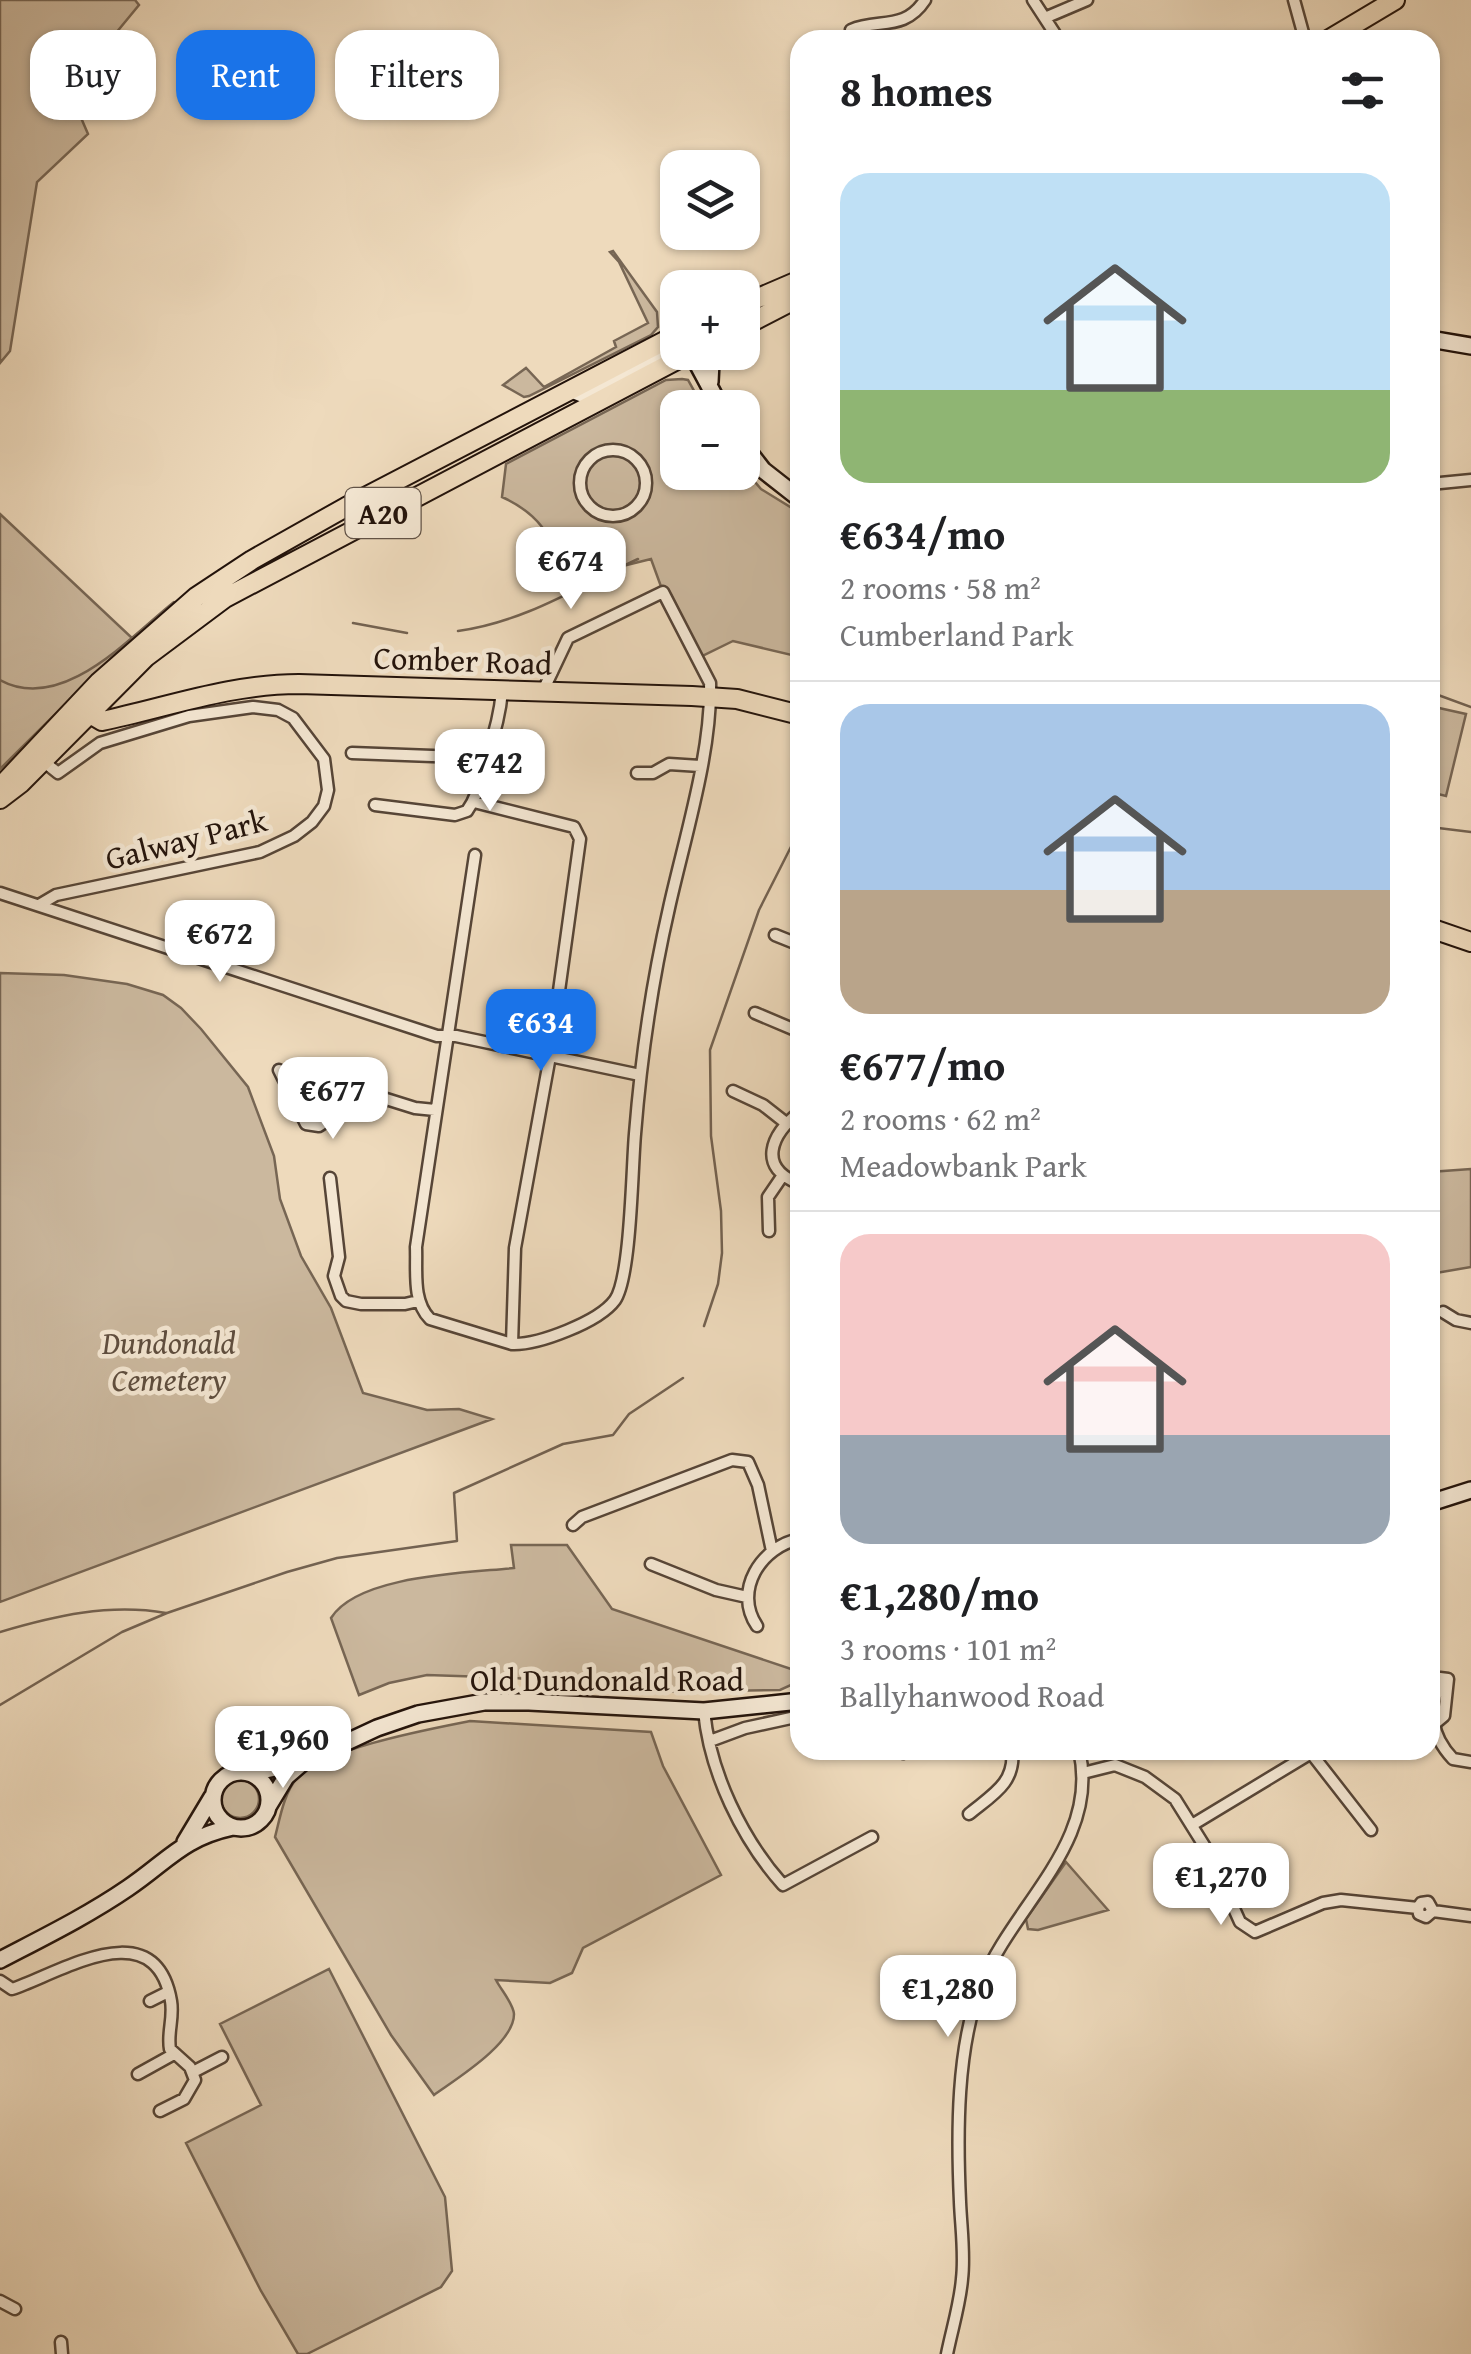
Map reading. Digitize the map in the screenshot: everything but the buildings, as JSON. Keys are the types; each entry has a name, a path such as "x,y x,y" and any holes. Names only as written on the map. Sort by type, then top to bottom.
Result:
{"highway":[{"path":"1345,30 1395,0"},
{"path":"760,297 790,284"},
{"path":"760,318 785,305"},
{"name":"A20","path":"0,787 196,597 252,560 660,344"},
{"name":"A20","path":"0,799 68,735 82,709 114,687 166,640 249,583 660,369"},
{"name":"Comber Road","path":"82,709 102,722 201,695 266,684 710,697 753,702 790,712"},
{"path":"114,687 114,703 127,713"},
{"name":"Comber Road","path":"68,735 121,721 127,713"},
{"path":"1440,931 1471,942"}],"street":[{"path":"852,30 862,25 886,26 915,12 925,0"},
{"path":"1034,0 1053,30"},
{"path":"1046,17 1087,0"},
{"path":"1294,0 1302,30"},
{"path":"760,309 785,305"},
{"path":"760,326 785,305"},
{"path":"1440,341 1471,346"},
{"path":"572,390 582,394 660,358"},
{"path":"701,370 712,390"},
{"path":"710,385 711,370"},
{"path":"622,452 647,467 643,497 628,513 607,516 583,503 581,477 591,459 600,453 622,452"},
{"path":"760,466 790,491"},
{"path":"1440,483 1471,480"},
{"path":"474,855 416,1246 419,1306 430,1319 512,1344 540,1341 568,1329 617,1298 630,1214 640,1074 661,944 700,766 710,683 664,592 568,638 542,694"},
{"path":"375,805 408,812 455,814 468,810 499,728 502,691"},
{"name":"Galway Park","path":"39,905 56,895 224,860 278,844 312,822 324,806 328,790 324,758 293,718 278,710 253,707 189,716 100,743 58,773 43,762"},
{"path":"352,753 486,758"},
{"path":"636,773 653,774 669,764 700,766"},
{"path":"474,802 574,827 580,838 550,1056 514,1248 512,1344"},
{"path":"0,893 385,1020 446,1036 640,1074"},
{"path":"775,935 790,941"},
{"path":"755,1013 790,1028"},
{"path":"279,1070 306,1124 312,1127 320,1126 368,1093 435,1110"},
{"path":"732,1091 763,1105 786,1123"},
{"path":"790,1120 773,1140 773,1156 783,1175 790,1179"},
{"path":"769,1231 768,1198 783,1175"},
{"path":"330,1178 339,1257 334,1276 341,1296 346,1302 361,1304 419,1306"},
{"path":"1442,1312 1471,1323"},
{"path":"573,1525 582,1517 732,1460 748,1462 758,1485 772,1551"},
{"path":"1440,1500 1471,1490"},
{"path":"757,1626 748,1596 752,1576 772,1551 790,1543"},
{"path":"651,1564 716,1590 748,1596"},
{"name":"Old Dundonald Road","path":"269,1805 286,1777 304,1762 377,1728 418,1714 484,1702 704,1711 790,1701"},
{"path":"704,1711 710,1742 748,1841 782,1885"},
{"path":"710,1742 745,1728 790,1718"},
{"path":"1440,1742 1452,1759 1471,1762"},
{"path":"969,1814 1007,1783 1012,1760"},
{"path":"948,2354 962,2277 957,2127 969,2034 980,1986 997,1951 1068,1841 1080,1811 1081,1760"},
{"path":"1114,1760 1115,1766"},
{"path":"1192,1826 1301,1760"},
{"path":"1320,1760 1371,1830"},
{"name":"Old Dundonald Road","path":"251,1773 304,1762"},
{"path":"1083,1773 1115,1766 1144,1777 1176,1799 1247,1930 1255,1932 1311,1907 1341,1900 1418,1908 1422,1916 1429,1916 1432,1911 1471,1916"},
{"path":"0,1960 132,1886 183,1845 206,1833 254,1825 269,1805 265,1785 251,1773 224,1776 183,1845"},
{"path":"212,1796 218,1816 233,1827"},
{"path":"772,1894 872,1837"},
{"path":"0,1981 12,1989 75,1962 122,1952 138,1956 155,1968 172,2009 168,2041 174,2054 193,2072 193,2088 184,2099 160,2112"},
{"path":"150,2001 168,1992"},
{"path":"138,2074 174,2054"},
{"path":"193,2072 222,2057"},
{"path":"0,2301 15,2309"}],"green space":[{"path":"0,0 135,0 139,5 118,30 30,30 30,120 82,120 88,134 37,182 10,351 0,363"},
{"path":"613,251 657,312 658,327 651,335 529,396 503,385 526,368 544,387 616,347 614,341 648,323 619,262 610,252"},
{"path":"666,380 688,380 694,390 660,390 660,490 760,488 790,507 790,655 733,641 698,658 663,592 651,559 570,579 537,521 502,497 506,464"},
{"path":"0,514 132,638 0,769"},
{"path":"1440,708 1466,714 1446,796 1440,794"},
{"name":"Dundonald Cemetery","path":"0,973 64,975 127,984 163,995 181,1008 248,1087 274,1156 280,1199 301,1256 331,1308 363,1393 427,1410 459,1409 492,1419 0,1602"},
{"path":"1471,1169 1471,1267 1440,1272 1440,1171"},
{"path":"511,1545 567,1545 612,1609 790,1669 790,1686 780,1690 653,1692 516,1678 427,1675 389,1683 359,1695 331,1618 345,1604 364,1593 415,1579 514,1568"},
{"path":"470,1721 651,1732 663,1766 721,1875 583,1948 572,1973 550,1983 496,1980 514,2014 505,2037 482,2060 434,2095 391,2035 275,1837 289,1791 311,1767 379,1741"},
{"path":"240,1780 253,1786 259,1799 253,1812 240,1818 227,1812 221,1799 227,1786"},
{"path":"1066,1862 1108,1910 1038,1930 1028,1929 1026,1919"},
{"path":"329,1969 445,2197 452,2271 441,2287 307,2354 298,2354 261,2291 186,2143 261,2105 220,2024"}],"waterway":[{"path":"458,631 528,612 638,559"},
{"path":"0,680 23,688 47,687 70,680 116,651 174,602"},
{"path":"353,623 407,633"},
{"path":"1440,696 1471,707"},
{"path":"1440,828 1471,832"},
{"path":"704,1326 718,1284 722,1253 711,1136 710,1050 759,910 790,849"},
{"path":"0,1705 122,1632 167,1613 337,1558 457,1541 454,1493 563,1444 613,1435 629,1414 683,1378"},
{"path":"0,1632 82,1613 166,1613"}]}
